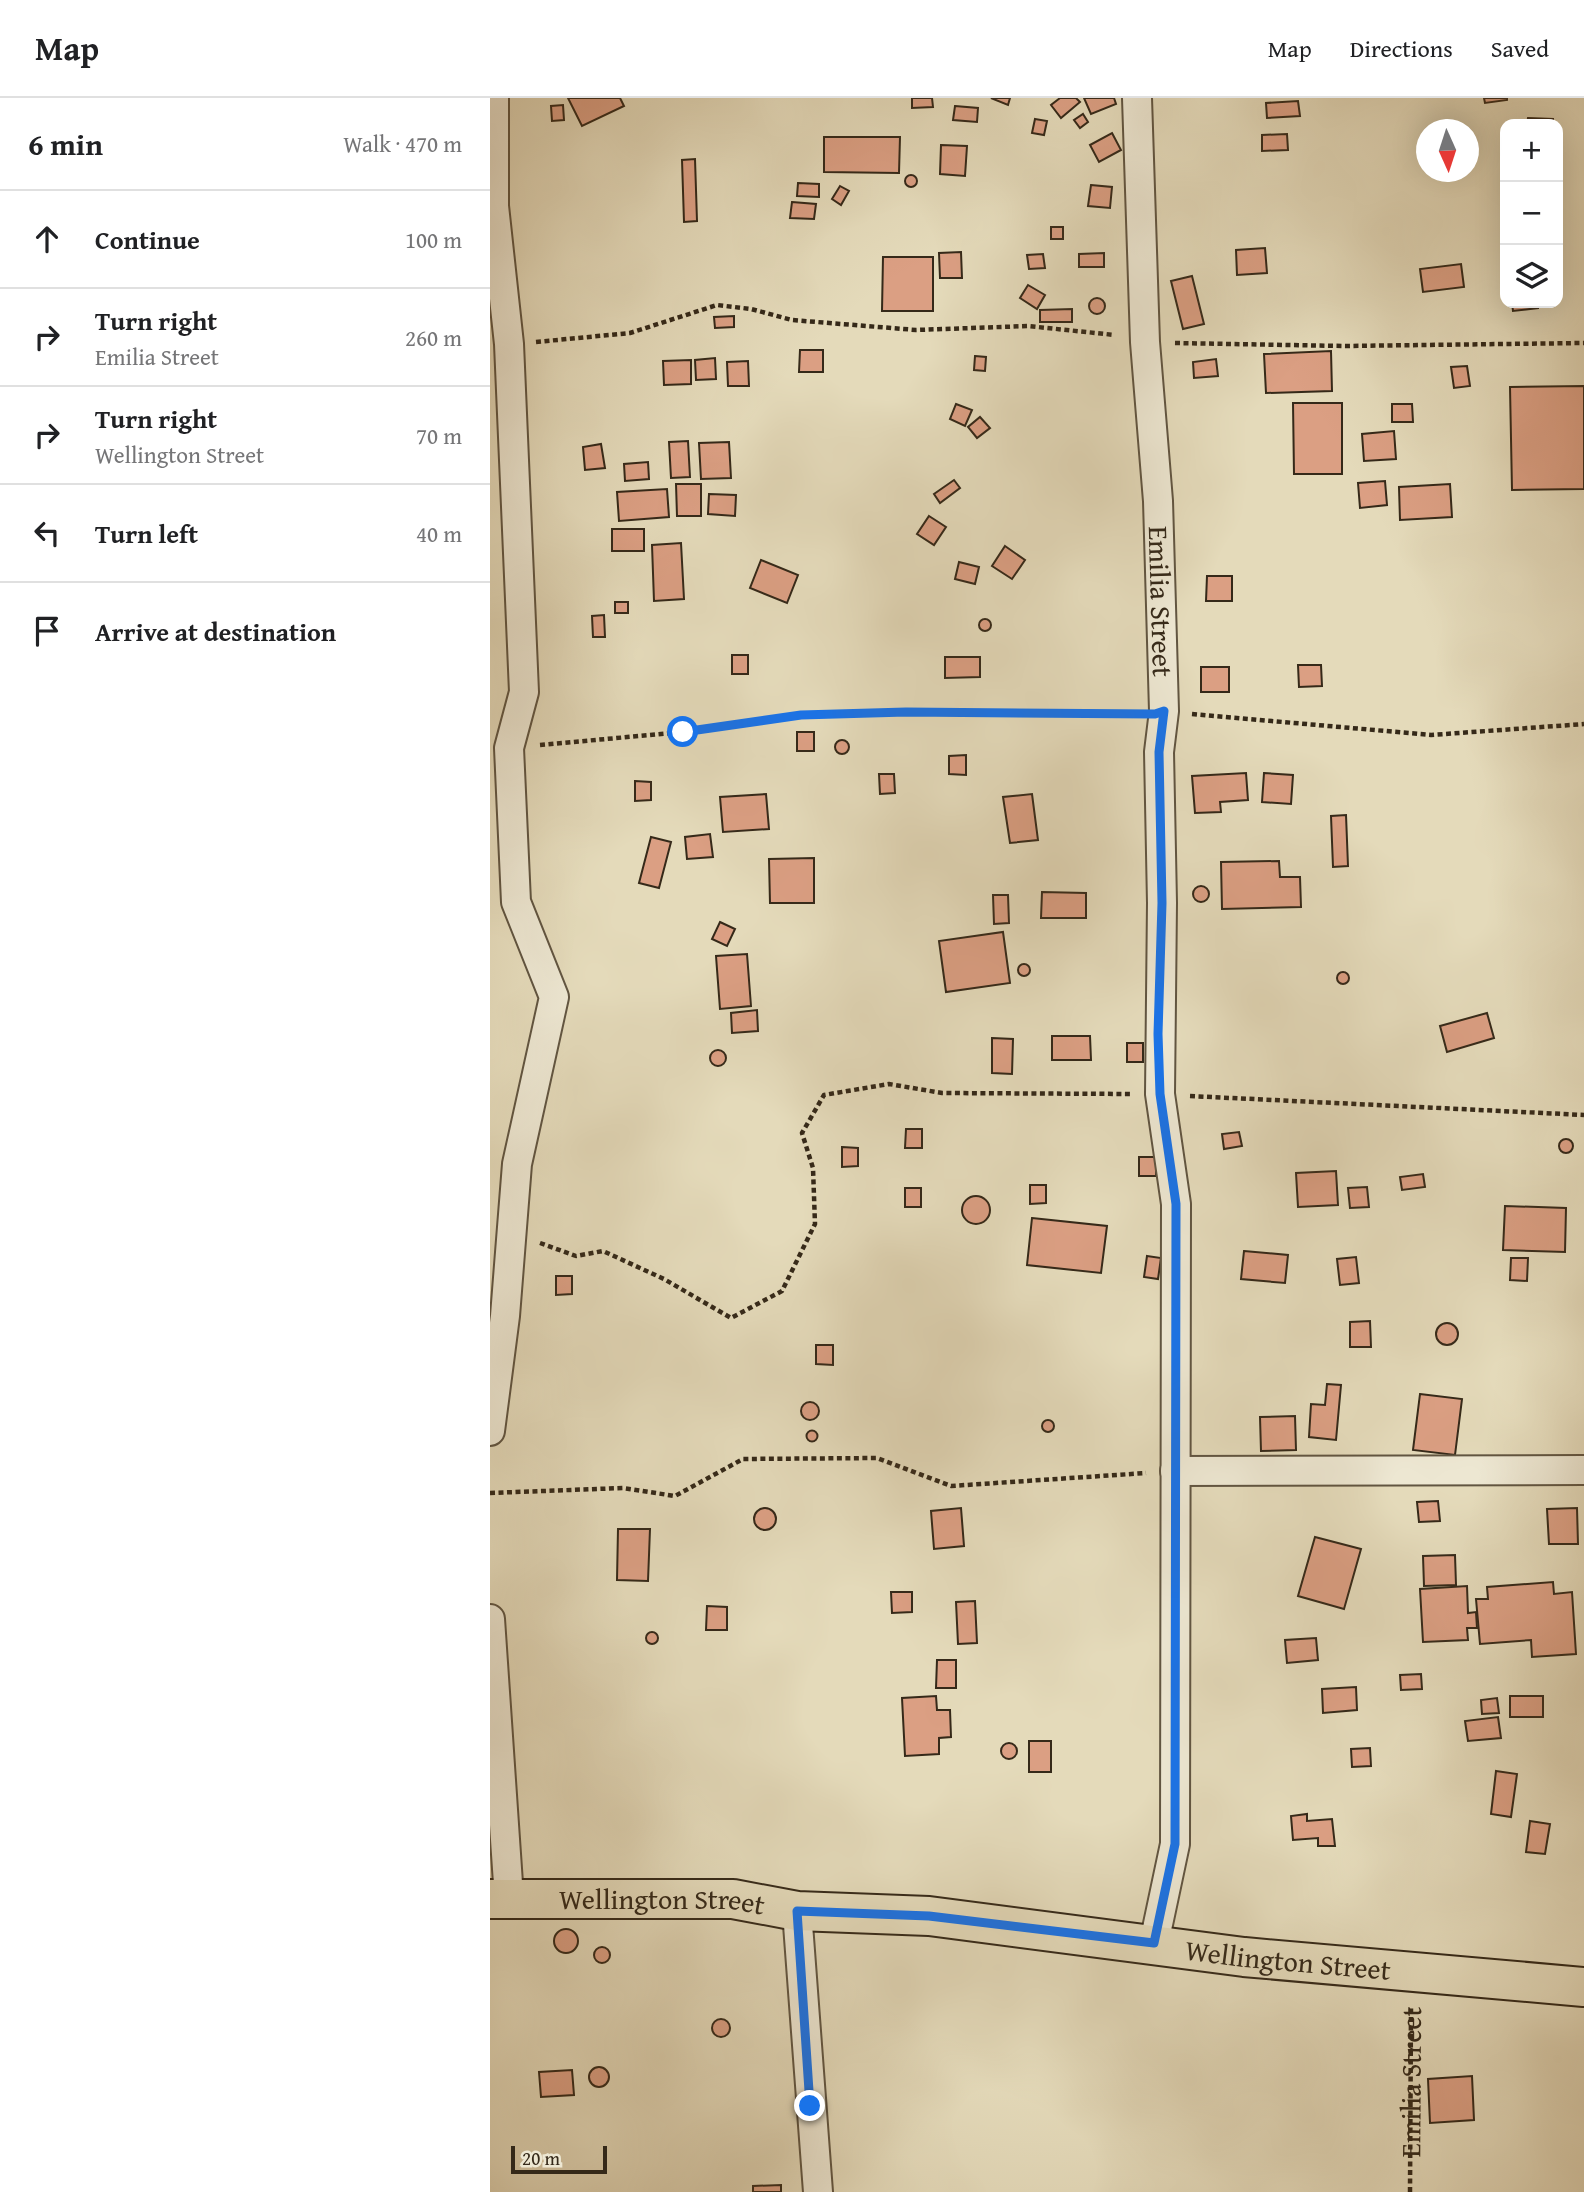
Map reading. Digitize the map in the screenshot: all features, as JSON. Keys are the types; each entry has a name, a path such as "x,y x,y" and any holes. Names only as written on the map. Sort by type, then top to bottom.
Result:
{"main road":[{"name":"Wellington Street","path":"499,1899 733,1899 797,1911 929,1916 1154,1943 1244,1957 1584,1987"}],"street":[{"path":"490,1431 505,1316 517,1164 554,997 516,902 509,748 524,692 509,344 494,206 494,98"},
{"name":"Emilia Street","path":"1137,98 1145,342 1158,501 1164,711 1159,752 1162,903 1160,1094 1176,1204 1175,1844 1154,1943"},
{"path":"1175,1471 1584,1470"},
{"path":"490,1619 499,1899"},
{"path":"797,1911 818,2192"}],"path":[{"path":"509,344 630,332 717,305 820,322 916,330 1028,326 1103,331 1145,342 1345,346 1584,343"},
{"path":"509,748 683,732 801,715 971,712 1155,714 1164,711 1431,735 1584,724"},
{"path":"512,1233 576,1256 603,1251 664,1279 731,1318 782,1291 815,1224 813,1168 802,1133 824,1095 889,1084 942,1093 1160,1094 1584,1115"},
{"path":"490,1493 623,1488 675,1496 743,1459 877,1458 950,1486 1175,1471"},
{"name":"Emilia Street","path":"1410,2192 1412,1972"}],"building":[{"path":"568,98 620,98 624,106 582,126"},
{"path":"912,98 932,98 933,107 912,108"},
{"path":"991,98 1010,98 1008,105"},
{"path":"1060,98 1076,98 1080,102 1061,118 1051,105"},
{"path":"1084,98 1114,98 1116,104 1091,114"},
{"path":"1484,98 1507,98 1507,100 1485,103"},
{"path":"1298,101 1300,116 1267,118 1266,103"},
{"path":"563,105 564,120 552,121 551,106"},
{"path":"955,106 978,108 977,122 953,120"},
{"path":"1083,114 1088,122 1080,128 1074,120"},
{"path":"1035,119 1047,121 1044,135 1032,133"},
{"path":"1112,133 1121,150 1099,162 1090,145"},
{"path":"1287,134 1288,150 1262,151 1262,135"},
{"path":"824,137 900,137 899,173 824,172"},
{"path":"941,145 967,146 965,176 940,174"},
{"path":"695,159 697,221 684,222 682,160"},
{"path":"911,175 917,181 911,187 905,181"},
{"path":"798,183 819,184 819,197 797,196"},
{"path":"1091,185 1112,187 1110,208 1088,206"},
{"path":"840,186 849,191 841,205 832,199"},
{"path":"792,202 816,204 814,219 790,218"},
{"path":"1051,227 1063,227 1063,239 1051,239"},
{"path":"1265,248 1267,273 1237,275 1236,250"},
{"path":"961,252 962,278 940,278 939,253"},
{"path":"1104,253 1104,267 1079,267 1079,254"},
{"path":"1043,254 1045,268 1029,269 1027,255"},
{"path":"883,257 933,257 933,311 882,311"},
{"path":"1461,264 1464,287 1423,292 1420,269"},
{"path":"1192,276 1204,324 1183,329 1171,281"},
{"path":"1028,285 1045,295 1037,309 1020,298"},
{"path":"1097,298 1103,300 1103,312 1097,314 1091,312 1089,306 1091,300"},
{"path":"1513,308 1538,308 1513,311"},
{"path":"1072,309 1072,322 1040,322 1040,310"},
{"path":"734,316 734,327 715,328 714,317"},
{"path":"800,350 823,350 823,372 799,372"},
{"path":"1331,351 1332,391 1266,393 1264,354"},
{"path":"975,356 986,357 985,371 974,370"},
{"path":"715,358 716,379 696,380 695,360"},
{"path":"1216,359 1218,376 1194,378 1193,362"},
{"path":"691,360 691,384 664,385 663,361"},
{"path":"748,361 749,386 728,386 727,362"},
{"path":"1467,366 1470,386 1454,388 1451,367"},
{"path":"1584,386 1584,489 1512,490 1510,387"},
{"path":"1293,403 1342,403 1342,474 1294,474"},
{"path":"956,404 972,410 965,426 950,419"},
{"path":"1392,404 1412,404 1413,422 1392,422"},
{"path":"980,417 990,428 977,438 968,427"},
{"path":"1394,431 1396,459 1364,461 1362,434"},
{"path":"688,441 690,477 671,478 669,442"},
{"path":"729,442 731,478 701,479 699,443"},
{"path":"601,444 605,468 585,470 583,447"},
{"path":"648,462 649,479 625,481 624,464"},
{"path":"954,480 960,488 940,503 934,494"},
{"path":"1385,481 1387,505 1360,508 1358,483"},
{"path":"676,484 701,484 701,516 677,516"},
{"path":"1450,484 1452,517 1400,520 1399,487"},
{"path":"667,489 669,517 619,521 617,492"},
{"path":"709,494 736,495 735,516 708,514"},
{"path":"929,516 946,527 934,545 917,534"},
{"path":"612,529 644,529 644,551 612,551"},
{"path":"681,543 684,599 654,601 652,545"},
{"path":"1005,546 1025,560 1012,579 992,566"},
{"path":"761,560 798,575 787,603 750,588"},
{"path":"959,562 979,567 975,584 955,579"},
{"path":"1207,576 1232,576 1232,601 1206,601"},
{"path":"615,602 628,602 628,613 615,613"},
{"path":"604,615 605,637 593,637 592,616"},
{"path":"980,620 990,620 990,630 980,630"},
{"path":"732,655 748,655 748,674 732,674"},
{"path":"945,657 980,657 980,677 945,678"},
{"path":"1298,665 1321,665 1322,686 1299,687"},
{"path":"1201,667 1229,667 1229,692 1201,692"},
{"path":"797,732 814,732 814,751 797,751"},
{"path":"839,740 845,740 849,747 845,754 839,754 835,750 835,744"},
{"path":"966,755 966,775 949,774 949,756"},
{"path":"1246,773 1248,800 1220,802 1221,812 1195,813 1192,776"},
{"path":"1264,773 1293,775 1291,804 1262,802"},
{"path":"879,774 894,774 895,793 880,794"},
{"path":"635,781 651,782 651,800 635,801"},
{"path":"766,794 769,829 723,832 720,797"},
{"path":"1032,794 1038,840 1010,843 1003,797"},
{"path":"1346,815 1348,866 1333,867 1331,816"},
{"path":"710,834 713,857 687,859 685,837"},
{"path":"651,837 671,842 659,888 639,883"},
{"path":"814,858 814,903 770,903 769,859"},
{"path":"1279,861 1280,877 1300,877 1301,907 1222,909 1221,862"},
{"path":"1198,886 1204,886 1209,894 1207,900 1198,902 1193,897 1193,891"},
{"path":"1042,892 1086,893 1086,918 1041,918"},
{"path":"993,895 1008,895 1009,923 994,924"},
{"path":"720,922 735,929 727,946 712,939"},
{"path":"1003,932 1010,983 946,992 939,941"},
{"path":"747,954 751,1006 720,1009 716,956"},
{"path":"1024,964 1030,970 1024,976 1018,970"},
{"path":"1343,972 1349,978 1343,984 1337,978"},
{"path":"757,1010 758,1031 732,1033 731,1013"},
{"path":"1487,1013 1494,1038 1447,1052 1440,1026"},
{"path":"1052,1036 1090,1036 1091,1060 1052,1060"},
{"path":"992,1038 1013,1039 1012,1074 992,1073"},
{"path":"1127,1043 1143,1043 1143,1062 1127,1062"},
{"path":"718,1050 724,1052 724,1064 718,1066 712,1064 710,1058 712,1052"},
{"path":"906,1129 922,1129 922,1148 905,1148"},
{"path":"1239,1132 1242,1146 1224,1149 1222,1134"},
{"path":"1566,1139 1571,1141 1571,1151 1566,1153 1561,1151 1559,1146 1561,1141"},
{"path":"842,1147 858,1148 858,1166 842,1167"},
{"path":"1139,1157 1156,1157 1156,1176 1139,1176"},
{"path":"1336,1171 1338,1205 1298,1207 1296,1173"},
{"path":"1423,1174 1425,1187 1402,1190 1400,1177"},
{"path":"1030,1185 1046,1185 1046,1203 1030,1204"},
{"path":"1367,1187 1369,1207 1350,1208 1348,1188"},
{"path":"905,1188 921,1188 921,1207 905,1207"},
{"path":"976,1196 986,1200 990,1210 986,1220 976,1224 966,1220 962,1210 966,1200"},
{"path":"1505,1206 1566,1208 1565,1252 1503,1250"},
{"path":"1032,1218 1107,1226 1101,1273 1027,1265"},
{"path":"1244,1251 1288,1255 1285,1283 1241,1279"},
{"path":"1147,1256 1161,1258 1158,1279 1144,1277"},
{"path":"1356,1257 1359,1283 1340,1285 1337,1259"},
{"path":"1511,1258 1528,1258 1527,1281 1510,1280"},
{"path":"556,1276 572,1276 572,1294 556,1295"},
{"path":"1370,1321 1371,1347 1350,1347 1350,1322"},
{"path":"1447,1323 1455,1326 1458,1334 1455,1342 1447,1345 1439,1342 1436,1334 1439,1326"},
{"path":"816,1345 833,1345 833,1365 816,1364"},
{"path":"1327,1384 1341,1385 1336,1440 1309,1437 1311,1404 1325,1405"},
{"path":"1420,1394 1462,1399 1455,1455 1413,1450"},
{"path":"806,1402 814,1402 819,1411 817,1418 806,1420 801,1415 801,1407"},
{"path":"1295,1416 1296,1450 1261,1451 1260,1417"},
{"path":"1048,1420 1054,1426 1048,1432 1042,1426"},
{"path":"812,1430 818,1436 812,1442 806,1436"},
{"path":"1438,1501 1440,1521 1419,1522 1417,1502"},
{"path":"765,1508 773,1511 776,1519 773,1527 765,1530 757,1527 754,1519 757,1511"},
{"path":"961,1508 964,1546 934,1549 931,1511"},
{"path":"1577,1508 1578,1544 1549,1544 1547,1509"},
{"path":"618,1529 650,1529 648,1581 617,1580"},
{"path":"1315,1537 1361,1549 1344,1609 1298,1596"},
{"path":"1455,1555 1456,1585 1424,1586 1423,1556"},
{"path":"1553,1582 1554,1594 1572,1592 1576,1654 1532,1657 1531,1640 1480,1644 1476,1599 1488,1599 1487,1587"},
{"path":"1467,1586 1468,1613 1476,1612 1477,1628 1467,1628 1468,1640 1423,1642 1420,1589"},
{"path":"891,1592 912,1592 912,1612 892,1613"},
{"path":"975,1601 977,1643 958,1644 956,1602"},
{"path":"707,1606 727,1607 727,1630 706,1630"},
{"path":"652,1632 658,1638 652,1644 646,1638"},
{"path":"1316,1638 1318,1660 1287,1663 1285,1640"},
{"path":"937,1660 956,1660 956,1688 936,1688"},
{"path":"1421,1674 1422,1689 1401,1690 1400,1675"},
{"path":"1356,1687 1357,1710 1323,1713 1322,1689"},
{"path":"936,1696 937,1710 950,1710 951,1737 939,1738 939,1754 905,1756 902,1698"},
{"path":"1510,1696 1543,1696 1543,1717 1510,1717"},
{"path":"1497,1698 1499,1713 1482,1714 1481,1700"},
{"path":"1498,1717 1501,1738 1468,1741 1465,1721"},
{"path":"1029,1741 1051,1741 1051,1772 1029,1772"},
{"path":"1009,1743 1017,1751 1009,1759 1001,1751"},
{"path":"1370,1748 1371,1766 1352,1767 1351,1749"},
{"path":"1496,1771 1517,1774 1511,1817 1491,1814"},
{"path":"1307,1814 1307,1821 1332,1819 1335,1846 1318,1846 1318,1838 1293,1840 1291,1816"},
{"path":"1530,1821 1550,1824 1545,1854 1526,1852"},
{"path":"566,1929 574,1933 578,1941 574,1949 566,1953 558,1949 554,1941 558,1933"},
{"path":"599,1947 605,1947 610,1955 608,1961 599,1963 594,1958 594,1952"},
{"path":"717,2019 725,2019 730,2028 728,2035 717,2037 712,2032 712,2024"},
{"path":"599,2067 606,2070 609,2077 606,2084 599,2087 592,2084 589,2077 592,2070"},
{"path":"572,2070 574,2095 541,2097 539,2072"},
{"path":"1472,2076 1474,2120 1430,2123 1428,2079"},
{"path":"781,2185 781,2192 753,2192 753,2186"}],"route":[{"path":"683,732 801,715 906,712 1155,714 1164,711 1159,752 1162,903 1158,1034 1160,1094 1176,1204 1175,1844 1154,1943 929,1916 797,1911 810,2106"}]}
